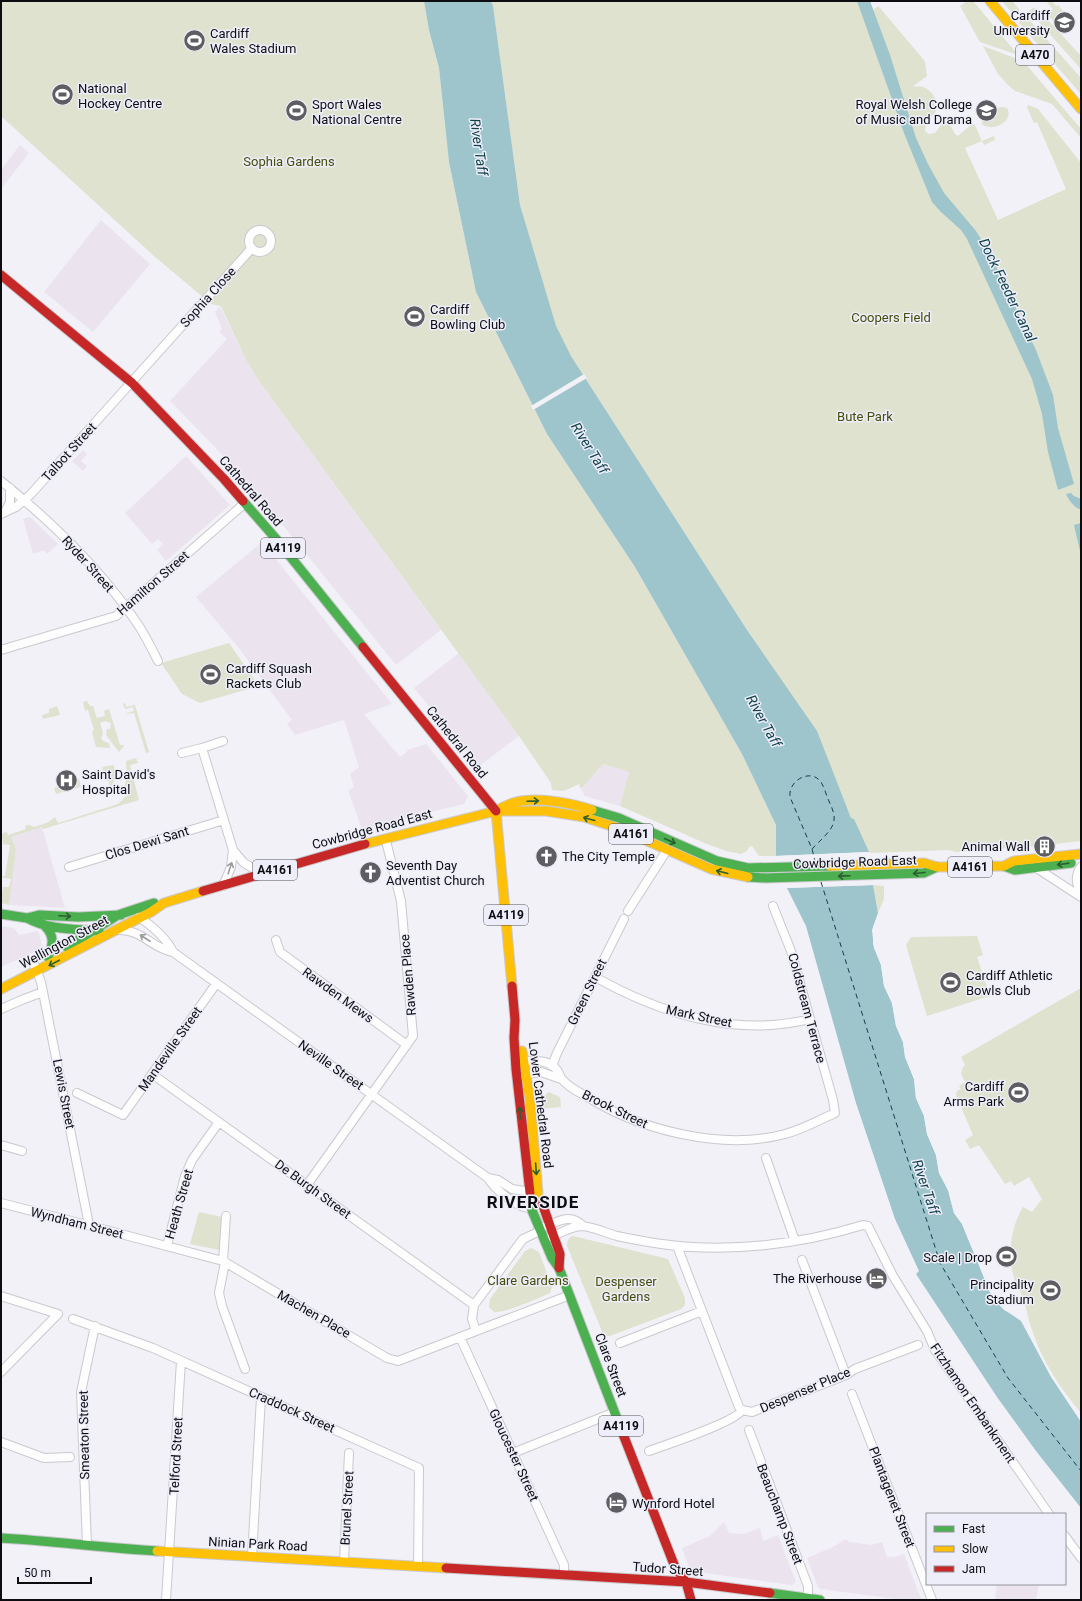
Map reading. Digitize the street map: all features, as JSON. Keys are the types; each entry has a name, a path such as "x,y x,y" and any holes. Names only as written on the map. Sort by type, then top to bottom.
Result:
{"main road":[{"name":"A470","path":"990,1 1081,109"},
{"name":"Cathedral Road","path":"1,275 132,383 205,458 245,503 326,600 496,811"},
{"name":"Cowbridge Road East","path":"1,914 27,918 39,915 78,917 118,914 139,917 164,904 263,874 384,838 496,811 513,803 527,801 547,801 576,806 619,818 717,861 742,867 772,868 924,863 937,867"},
{"name":"Cowbridge Road East","path":"496,811 546,811 584,817 618,828 699,864 724,872 749,877 778,878 924,873 937,867"},
{"name":"Lower Cathedral Road","path":"496,811 515,1020 514,1038 520,1062 526,1074 530,1100 534,1193"},
{"name":"A4161","path":"1004,866 1014,861 1081,854"},
{"name":"A4161","path":"937,867 1004,866 1015,870 1081,862"},
{"name":"Cowbridge Road East","path":"118,914 154,902 164,904"},
{"name":"Wellington Street","path":"1,989 35,968 48,957 78,941 118,914"},
{"name":"Wellington Street","path":"1,979 35,968 107,936 139,917"},
{"name":"Cowbridge Road East","path":"27,918 34,923 45,926 93,930 116,930"},
{"path":"45,926 52,932 54,938 48,957"},
{"name":"Lower Cathedral Road","path":"520,1062 517,1076 534,1193"},
{"name":"Clare Street","path":"559,1268 560,1254 542,1203 542,1198 534,1193 526,1197 526,1202 530,1208 539,1233 559,1268 675,1567 686,1582"},
{"path":"530,1208 536,1209 542,1203"},
{"name":"Ninian Park Road","path":"1,1538 170,1552 514,1573"},
{"name":"Tudor Street","path":"514,1573 564,1574 686,1582 820,1600"},
{"name":"A4119","path":"686,1582 691,1600"}],"street":[{"name":"Sophia Close","path":"260,230 266,232 270,236 271,242 269,248 261,252 252,248 250,243 251,236 255,232 260,230"},
{"name":"Sophia Close","path":"132,383 146,365 252,248"},
{"name":"Talbot Street","path":"3,513 16,507 24,500 132,383"},
{"name":"Ryder Street","path":"1,481 24,500 72,546 126,608 142,630 158,661"},
{"path":"3,513 10,502 10,488"},
{"name":"Hamilton Street","path":"1,650 112,618 126,608 245,503"},
{"path":"182,753 223,741"},
{"path":"202,748 233,850 231,867 224,886"},
{"name":"Clos Dewi Sant","path":"69,867 224,820"},
{"name":"Rawden Place","path":"307,1184 413,1036 401,901 388,849"},
{"path":"233,850 244,863 263,874"},
{"name":"Green Street","path":"552,1066 557,1053 626,915 667,850"},
{"path":"1049,876 1046,867 1051,859 1057,856"},
{"path":"1020,861 1029,863 1081,896"},
{"path":"1081,867 1078,871 1076,879 1081,896"},
{"name":"Coldstream Terrace","path":"773,906 791,951 832,1100 834,1113"},
{"name":"Neville Street","path":"139,917 169,944 173,952 488,1178 493,1186 522,1208 530,1208"},
{"name":"Neville Street","path":"116,930 136,932 165,951 173,952"},
{"name":"Rawden Mews","path":"276,940 280,952 407,1045"},
{"name":"Lewis Street","path":"35,968 43,992 85,1204 88,1220 87,1225"},
{"name":"Mark Street","path":"595,977 641,1000 667,1010 727,1024 768,1026 810,1019"},
{"name":"Mandeville Street","path":"77,1093 123,1115 216,984"},
{"path":"1,1009 24,998 43,992"},
{"path":"520,1062 540,1061 552,1066"},
{"name":"Brook Street","path":"552,1066 557,1070 562,1078"},
{"name":"Brook Street","path":"517,1076 541,1072 562,1078 592,1100 627,1118 668,1131 698,1137 729,1139 771,1137 793,1131 834,1113"},
{"name":"De Burgh Street","path":"152,1074 474,1305"},
{"name":"Heath Street","path":"167,1246 185,1176 192,1160 219,1122"},
{"path":"1,1146 22,1151"},
{"path":"539,1233 553,1236 570,1228 583,1226 618,1236 677,1246 727,1248 795,1241 766,1158"},
{"name":"Neville Street","path":"488,1178 498,1180 512,1189 525,1190 534,1193"},
{"name":"Wyndham Street","path":"1,1203 167,1246"},
{"path":"226,1216 224,1262 220,1293 222,1306 245,1369"},
{"path":"570,1295 476,1331 472,1319 474,1305 520,1243 528,1236 539,1233 549,1224 569,1218 578,1221 583,1226"},
{"name":"Fitzhamon Embankment","path":"795,1241 863,1225 868,1226 892,1276 926,1331 935,1350 1048,1513"},
{"name":"Machen Place","path":"167,1246 224,1262 393,1360 402,1360 476,1331"},
{"path":"677,1246 739,1407 742,1410"},
{"path":"802,1260 846,1375"},
{"path":"1,1296 58,1314 1,1372"},
{"path":"620,1343 702,1311"},
{"name":"Craddock Street","path":"73,1319 153,1348 419,1468 418,1566"},
{"name":"Smeaton Street","path":"87,1545 81,1392 95,1326"},
{"name":"Gloucester Street","path":"460,1337 564,1565 564,1574"},
{"name":"Despenser Place","path":"649,1451 740,1415 742,1410 752,1412 846,1375 855,1369 918,1345"},
{"name":"Telford Street","path":"166,1600 181,1361"},
{"name":"Plantagenet Street","path":"852,1394 926,1585"},
{"path":"252,1557 262,1397"},
{"path":"513,1453 615,1412"},
{"name":"Beauchamp Street","path":"749,1430 808,1586 808,1598"},
{"path":"1,1442 44,1458 70,1457"},
{"name":"Brunel Street","path":"344,1562 349,1453"},
{"path":"1066,1537 1081,1558"},
{"name":"Plantagenet Street","path":"926,1585 932,1600"}],"shaded area":[{"path":"20,145 29,153 1,189 1,170"},
{"path":"101,220 150,264 93,332 44,292"},
{"path":"220,306 245,358 259,381 441,630 396,665 260,497 213,445 170,401 227,339 219,332 222,329 215,312"},
{"path":"83,450 87,454 81,461 87,466 83,471 72,461"},
{"path":"186,456 230,505 166,561 157,550 163,544 158,539 152,544 125,513"},
{"path":"30,517 58,544 47,554 44,550 33,554 23,519"},
{"path":"262,542 392,704 364,714 400,757 408,751 407,750 426,744 468,796 464,804 362,830 348,790 354,787 350,774 359,767 344,720 295,735 287,724 292,720 238,647 196,597"},
{"path":"459,653 519,736 478,767 414,688"},
{"path":"603,764 629,772 620,806 585,796 581,789"},
{"path":"42,827 65,908 9,905 16,849 11,837"},
{"path":"1,926 14,928 19,935 38,931 43,948 1,967"},
{"path":"724,1522 729,1533 744,1534 760,1528 763,1541 778,1535 796,1582 792,1585 690,1571 682,1548 710,1536"},
{"path":"846,1539 849,1542 871,1545 882,1542 887,1557 895,1557 904,1554 921,1599 903,1600 821,1589 818,1587 807,1558 833,1547"},
{"path":"997,1585 1039,1585 1036,1600 995,1600"}],"green space":[{"name":"Sophia Gardens","path":"1,1 424,1 429,30 439,68 449,162 476,292 547,434 635,567 742,754 776,825 776,856 759,856 752,846 741,854 726,851 620,806 629,772 603,764 581,789 579,784 564,791 552,790 551,783 519,736 259,381 245,358 221,306 211,304 154,256 1,116"},
{"name":"Bute Park","path":"491,1 870,1 873,10 878,6 880,8 925,62 927,76 913,86 927,89 935,98 937,106 934,114 926,120 925,131 929,134 935,133 944,121 948,121 955,134 958,136 972,124 975,125 982,141 965,148 998,220 1066,189 1037,122 1034,123 1027,107 1028,105 1038,109 1081,163 1081,841 1038,846 956,852 949,850 869,853 851,818 827,759 747,630 571,356 554,325 520,205 493,6"},
{"path":"967,1 973,1 1018,55 980,42 960,6"},
{"path":"1002,1 1012,1 1020,10 1012,13"},
{"path":"1046,1 1052,1 1056,6 1058,5 1072,21 1062,30 1047,14 1053,9"},
{"path":"1033,8 1038,9 1081,56 1081,69 1029,11"},
{"path":"1024,14 1081,78 1081,94 1019,23 1019,19"},
{"path":"983,46 1023,61 1081,129 1081,138 1052,104 1015,91 1009,86 998,74"},
{"path":"1002,107 1007,108 1009,113 1005,121 991,127 982,124 983,117 991,111"},
{"path":"994,136 995,140 984,145 982,141"},
{"name":"Cardiff Squash Rackets Club","path":"229,643 259,686 200,703 182,694 161,663"},
{"path":"87,701 90,706 93,706 97,718 105,716 104,711 109,709 120,745 124,745 119,752 106,735 107,729 110,729 111,723 105,721 100,723 103,733 101,738 103,741 109,743 110,748 96,747 92,731 94,730 88,710 85,711 83,702"},
{"path":"125,703 126,707 135,705 149,752 146,753 134,713 127,714 134,711 133,707 125,709 123,704"},
{"path":"57,706 60,715 43,719 42,715 49,713 49,709"},
{"path":"136,758 138,763 130,765 139,800 43,829 42,827 11,837 16,849 10,899 9,905 1,903 1,893 3,887 9,887 11,879 1,877 5,876 10,845 3,844 3,833 7,832 8,835 26,829 25,826 29,825 34,827 49,822 55,817 58,823 118,804 129,793 123,789 127,779 126,761"},
{"path":"114,765 114,782 110,787 106,789 106,787 110,786 108,780 106,781 102,767"},
{"path":"79,779 81,787 56,794 54,788"},
{"path":"873,885 884,886 884,899 878,913"},
{"name":"Cardiff Athletic Bowls Club","path":"977,936 983,955 977,957 990,996 927,1016 906,945 911,937"},
{"name":"Cardiff Arms Park","path":"1081,988 1081,1413 1059,1384 1041,1353 1031,1326 1024,1300 1016,1284 1011,1262 1011,1243 1015,1224 1023,1207 1032,1212 1042,1199 1029,1177 1014,1186 1011,1181 1005,1184 979,1145 970,1149 965,1140 973,1135 956,1095 957,1091 961,1089 959,1086 965,1082 961,1074 965,1065 961,1057"},
{"path":"549,1092 560,1097 561,1107 541,1109 543,1099"},
{"path":"199,1212 222,1217 219,1250 190,1244"},
{"name":"Despenser Gardens","path":"573,1236 668,1259 685,1298 685,1305 681,1309 610,1336 604,1336 567,1246 568,1240"},
{"name":"Clare Gardens","path":"531,1248 539,1252 552,1287 550,1293 505,1311 494,1312 489,1307 490,1299 525,1251"}],"water":[{"name":"River Taff","path":"424,1 491,1 493,6 520,205 556,326 571,356 747,630 817,731 851,818 854,819 869,852 776,856 776,825 742,754 635,567 547,434 476,292 449,162 439,68 429,30"},
{"path":"857,1 870,1 890,55 916,138 928,164 944,193 976,231 989,252 1036,350 1053,395 1058,428 1074,484 1058,490 1048,452 1042,414 1032,379 967,239 961,230 932,202 904,133"},
{"path":"1071,493 1081,499 1081,510 1074,505 1066,494"},
{"path":"1081,523 1081,550 1080,551 1074,525"},
{"name":"River Taff","path":"873,885 878,913 872,930 874,948 881,965 884,986 892,1003 896,1026 903,1042 905,1057 914,1079 916,1098 924,1116 927,1134 936,1155 939,1173 948,1190 954,1213 962,1224 990,1292 1001,1307 1021,1321 1051,1377 1081,1422 1081,1508 1036,1451 997,1397 916,1274 919,1271 895,1219 856,1103 806,926 787,888"}],"pier":[{"path":"584,374 587,378 533,410 531,406"},
{"path":"871,853 868,855 776,858 774,856"},
{"path":"873,883 875,885 785,888 787,886"},
{"path":"880,910 874,930 875,948 883,964 886,986 894,1003 898,1025 905,1041 907,1056 916,1079 918,1097 926,1115 929,1133 938,1155 941,1173 950,1189 956,1212 963,1224 992,1291 1003,1306 1022,1318 1021,1319 1004,1310 990,1292 962,1224 954,1213 948,1190 939,1173 936,1155 927,1134 924,1116 916,1098 914,1079 905,1057 903,1042 896,1026 892,1003 884,986 881,965 873,944 873,927"}],"ferry route":[{"path":"812,849 831,828 834,817 821,782 817,778 806,776 796,781 790,791 790,797 812,849 815,861"},
{"path":"821,882 940,1263 1008,1378 1081,1471"}],"traffic: fast":[{"path":"243,501 277,540 363,647"},
{"path":"592,810 619,818 717,861 748,868 830,866"},
{"path":"1004,866 1015,870 1071,863"},
{"path":"748,877 766,878 924,873 937,867"},
{"path":"67,947 118,915 154,903"},
{"path":"1,914 27,918 39,915 78,917 121,915"},
{"path":"27,918 53,927 99,931"},
{"path":"45,926 52,937 48,957"},
{"path":"531,1208 552,1258 559,1268 621,1429"},
{"path":"1,1538 157,1551"},
{"path":"770,1593 820,1600"}],"traffic: slow":[{"path":"990,1 1081,109"},
{"path":"365,844 496,811 522,801 553,801 592,810"},
{"path":"496,811 512,986"},
{"path":"497,811 546,811 584,817 618,828 711,869 748,877"},
{"path":"830,866 924,863 937,867 1004,866 1014,861 1081,854"},
{"path":"1,989 151,912 164,903 203,891"},
{"path":"522,1051 530,1100 538,1193"},
{"path":"157,1551 446,1568"}],"traffic: jam":[{"path":"1,275 132,383 224,479 243,501"},
{"path":"363,647 496,811"},
{"path":"203,891 365,844"},
{"path":"512,986 515,1020 514,1038 516,1069 530,1193"},
{"path":"542,1203 560,1254 559,1268"},
{"path":"621,1429 675,1567 686,1582 691,1600"},
{"path":"446,1568 686,1582 770,1593"}],"place":[{"name":"Cardiff University","path":"1065,22"},
{"name":"Cardiff Wales Stadium","path":"194,40"},
{"name":"National Hockey Centre","path":"62,95"},
{"name":"Sport Wales National Centre","path":"297,111"},
{"name":"Royal Welsh College of Music and Drama","path":"987,111"},
{"name":"Cardiff Bowling Club","path":"415,316"},
{"name":"Cardiff Squash Rackets Club","path":"210,675"},
{"name":"Saint David's Hospital","path":"66,781"},
{"name":"Animal Wall","path":"1045,846"},
{"name":"The City Temple","path":"546,856"},
{"name":"Seventh Day Adventist Church","path":"371,872"},
{"name":"Cardiff Athletic Bowls Club","path":"951,982"},
{"name":"Cardiff Arms Park","path":"1019,1093"},
{"name":"Scale | Drop","path":"1007,1257"},
{"name":"The Riverhouse","path":"877,1278"},
{"name":"Principality Stadium","path":"1050,1291"},
{"name":"Wynford Hotel","path":"617,1503"}],"district":[{"name":"RIVERSIDE","path":"533,1202"}],"water label":[{"name":"Dock Feeder Canal","path":"1008,290"}],"park label":[{"name":"Coopers Field","path":"891,317"}]}
